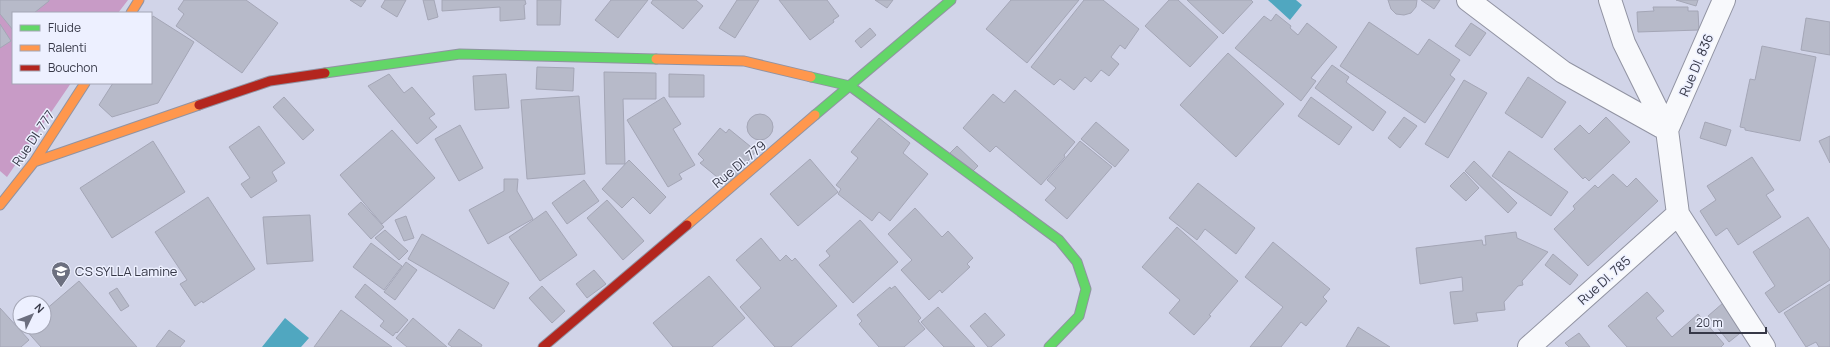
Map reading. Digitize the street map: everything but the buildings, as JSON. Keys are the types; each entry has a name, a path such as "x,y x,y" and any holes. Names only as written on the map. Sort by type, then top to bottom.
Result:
{"street":[{"path":"132,12 139,0"},
{"name":"Rue DI. 779","path":"543,347 951,0"},
{"path":"1468,0 1564,72 1667,130"},
{"path":"1610,0 1624,43 1667,130 1678,214 1764,347"},
{"name":"Rue DI. 836","path":"1667,130 1724,0"},
{"path":"34,162 270,81 460,54 744,61 850,86 1059,240 1077,262 1086,289 1079,316 1049,347"},
{"name":"Rue DI. 777","path":"0,205 34,162 84,84"},
{"name":"Rue DI. 785","path":"1529,347 1678,214"}],"shaded area":[{"path":"0,0 128,0 119,12 12,12 12,84 70,84 7,177 0,171"}],"water":[{"path":"1268,0 1296,0 1302,5 1290,20"},
{"path":"285,318 309,338 301,347 262,347"}],"traffic: fast":[{"path":"815,115 951,0"},
{"path":"325,73 460,54 656,59"},
{"path":"811,77 850,86 1059,240 1077,262 1086,289 1079,316 1049,347"}],"traffic: slow":[{"path":"132,12 139,0"},
{"path":"656,59 744,61 811,77"},
{"path":"0,205 34,162 84,84"},
{"path":"34,162 199,105"},
{"path":"687,225 815,115"}],"traffic: jam":[{"path":"199,105 270,81 325,73"},
{"path":"543,347 687,225"}],"place":[{"name":"CS SYLLA Lamine","path":"61,288"}]}
